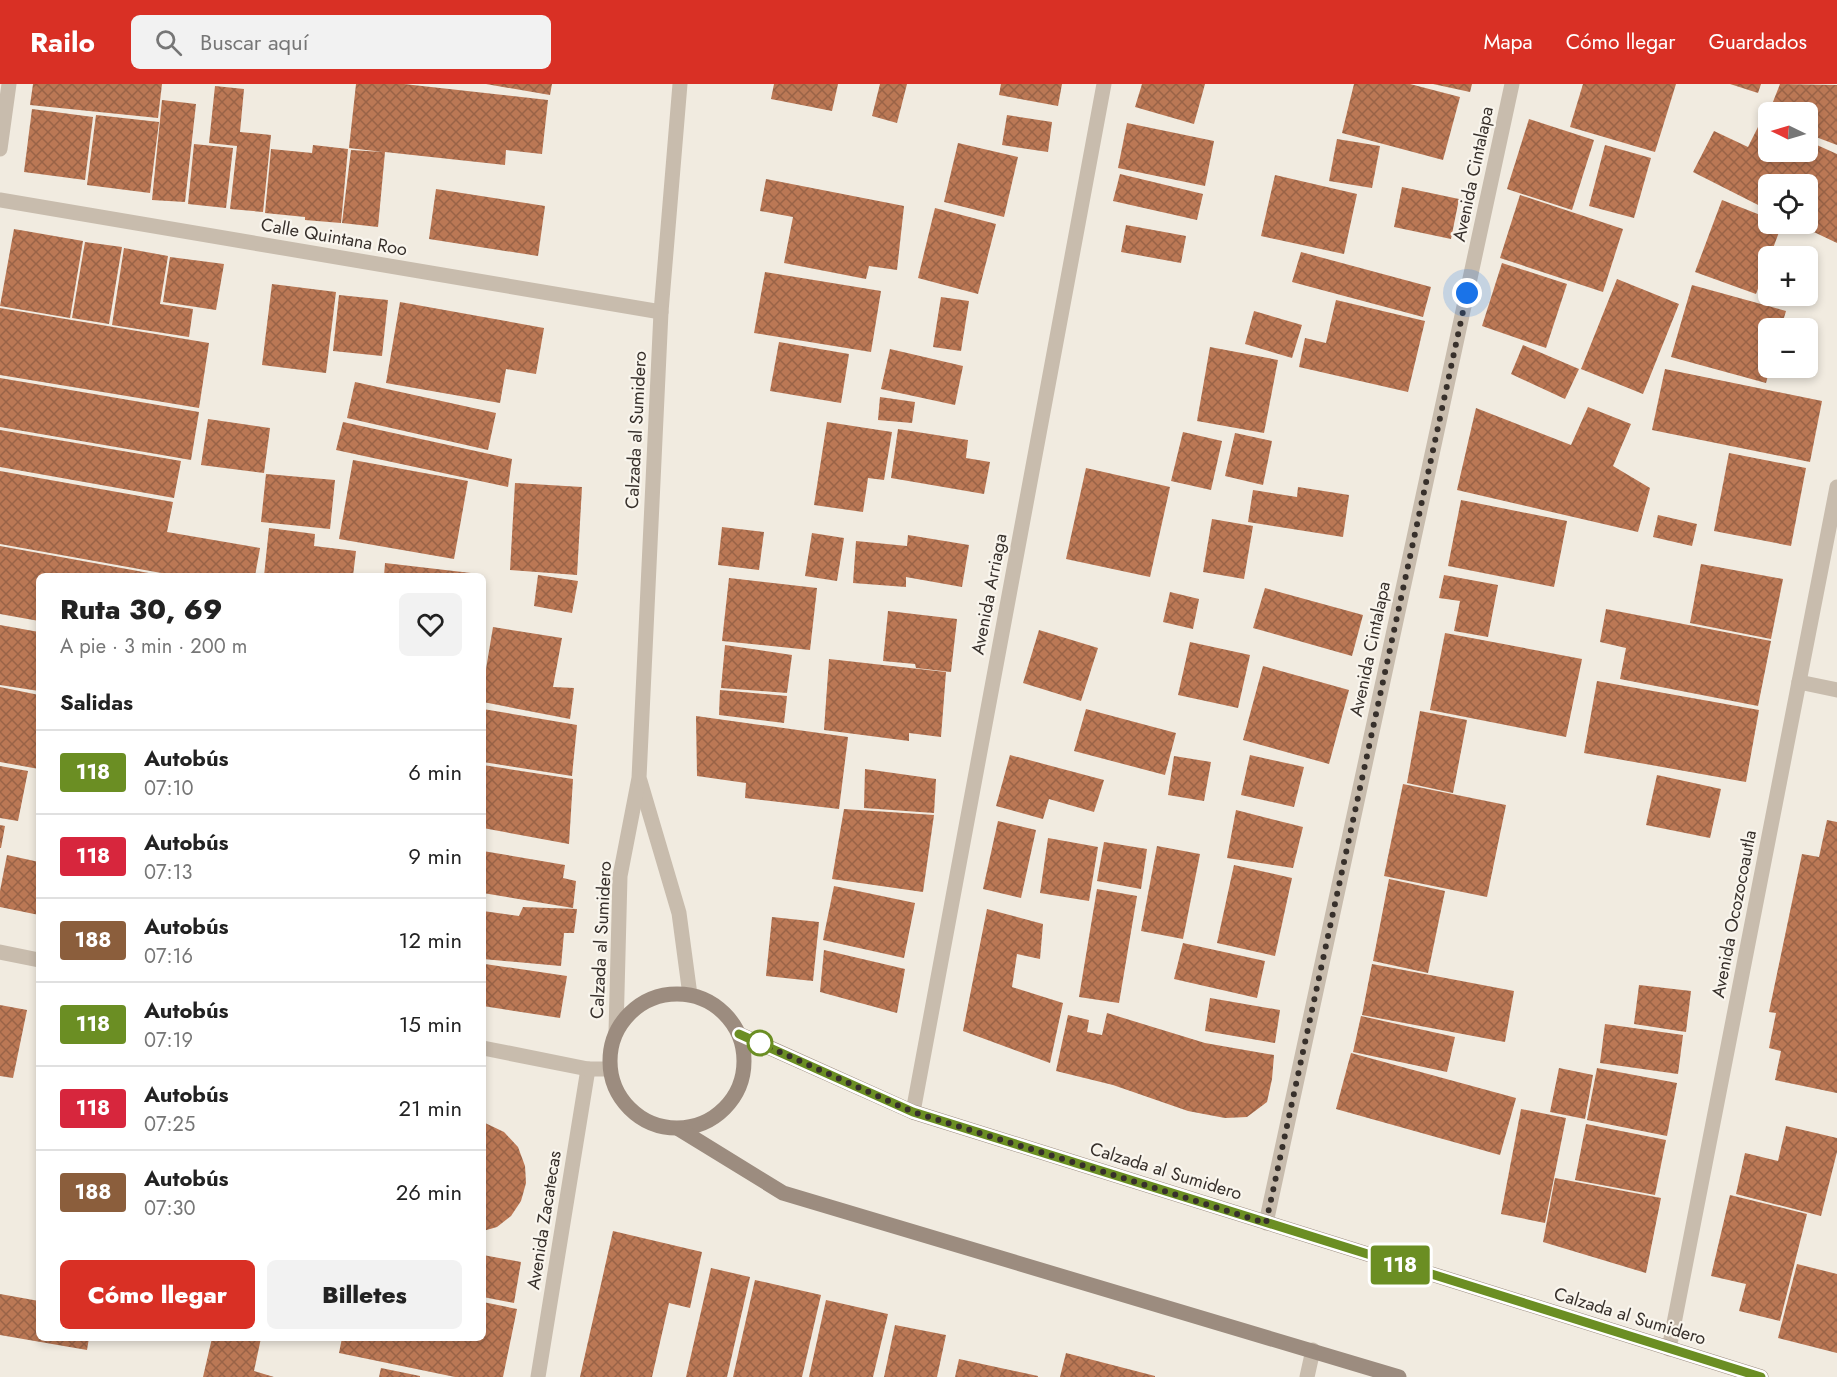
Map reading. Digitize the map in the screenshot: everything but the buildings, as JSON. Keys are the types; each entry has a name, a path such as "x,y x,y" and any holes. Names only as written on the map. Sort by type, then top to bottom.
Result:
{"main road":[{"path":"668,993 690,995 710,1002 727,1016 739,1034 744,1056 742,1078 734,1098 719,1114 700,1125 679,1129 657,1126 640,1118 625,1105 615,1088 610,1070 610,1050 616,1032 628,1013 646,1000 668,993"},
{"name":"Calzada al Sumidero","path":"739,1034 913,1112 1761,1377"},
{"path":"679,1129 783,1193 1399,1377"}],"street":[{"path":"0,148 9,84"},
{"name":"Calzada al Sumidero","path":"616,1032 620,876 639,778 661,312 680,84"},
{"name":"Avenida Arriaga","path":"913,1112 1104,84"},
{"name":"Avenida Cintalapa","path":"1266,1223 1512,84"},
{"name":"Calle Quintana Roo","path":"0,201 661,312"},
{"name":"Avenida Ocozocoautla","path":"1669,1349 1837,487"},
{"path":"1799,682 1837,690"},
{"name":"Calzada al Sumidero","path":"639,778 679,913 690,995"},
{"path":"0,952 36,959"},
{"path":"486,1049 588,1069 610,1070"},
{"name":"Avenida Zacatecas","path":"538,1377 588,1069"},
{"path":"1307,1377 1313,1350"}],"bus line":[{"name":"118","path":"739,1034 913,1112 1761,1377"}],"route":[{"path":"760,1043 913,1112 1266,1223 1467,293"}]}
